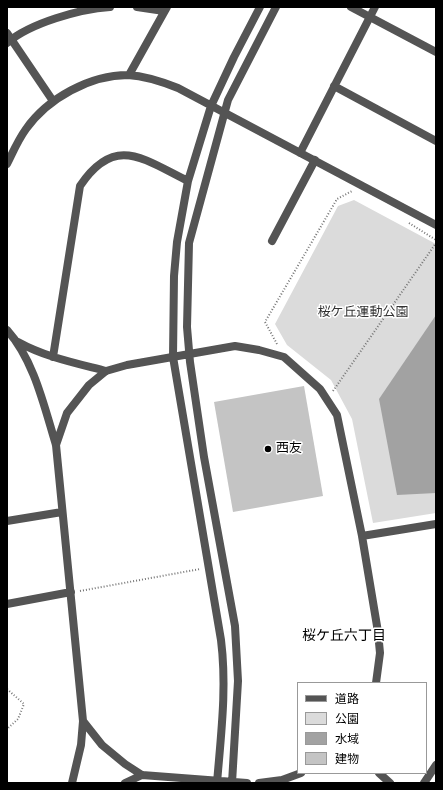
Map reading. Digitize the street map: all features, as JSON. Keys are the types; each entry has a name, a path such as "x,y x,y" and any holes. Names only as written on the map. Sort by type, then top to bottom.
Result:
{"street":[{"path":"53,102 8,38 63,16 110,7"},
{"path":"129,75 166,9 137,7"},
{"path":"217,781 223,723 225,671 209,567 173,357 174,276 177,242 188,181 211,106 260,7"},
{"path":"232,782 238,681 235,626 204,457 189,354 187,327 189,243 224,112 244,67 276,7"},
{"path":"351,7 436,52"},
{"path":"300,152 375,7"},
{"path":"7,164 27,128 53,102 83,85 102,78 129,75 161,82 178,88 436,224"},
{"path":"334,86 436,141"},
{"path":"53,358 80,186 89,173 109,157 121,155 136,156 188,181"},
{"path":"272,241 316,160"},
{"path":"7,330 18,342 35,351 53,358 106,371 235,346 259,350 284,357 309,378 328,399 337,415 362,536 378,632 380,653 376,682"},
{"path":"18,342 44,406 56,445 83,721 81,745 72,783"},
{"path":"56,445 67,413 89,385 106,371"},
{"path":"7,521 62,512"},
{"path":"362,536 436,524"},
{"path":"7,604 71,592"},
{"path":"83,721 102,745 125,764 142,775 247,783"},
{"path":"424,783 436,765"},
{"path":"259,783 282,780 298,774"},
{"path":"380,774 390,783"},
{"path":"125,783 142,775"}],"path":[{"path":"284,357 265,322 337,199 354,190"},
{"path":"404,221 436,240"},
{"path":"328,399 436,243"},
{"path":"71,592 209,567"},
{"path":"7,689 24,704 18,719 7,729"}],"green space":[{"name":"桜ケ丘運動公園","path":"354,200 436,244 436,513 373,523 352,419 331,380 287,345 275,324 338,206"}],"water":[{"path":"436,315 436,493 397,495 379,399"}],"building":[{"name":"西友","path":"304,386 323,496 233,512 214,402"}],"place":[{"name":"西友","path":"268,449"}],"district":[{"name":"桜ケ丘六丁目","path":"344,636"}]}
